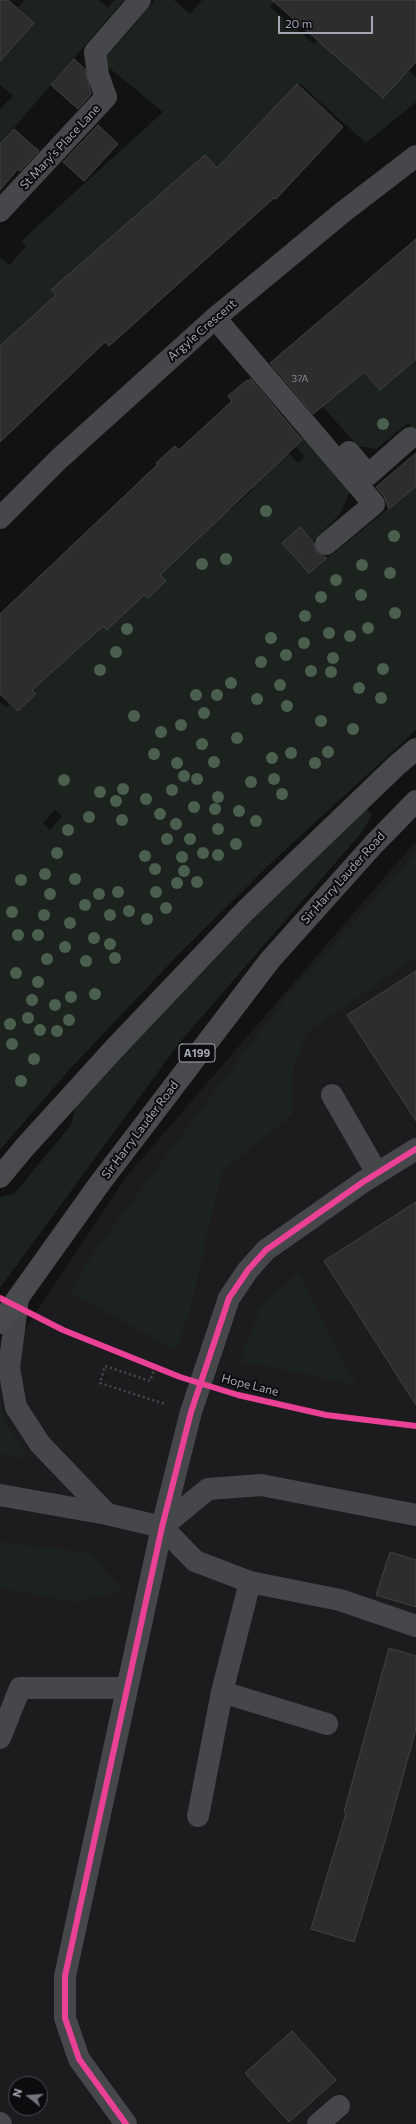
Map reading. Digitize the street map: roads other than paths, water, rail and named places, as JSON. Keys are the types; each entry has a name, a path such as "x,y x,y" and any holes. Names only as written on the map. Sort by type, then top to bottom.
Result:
{"main road":[{"path":"0,1177 24,1148 113,1050 244,912 391,770 416,749"},
{"name":"Sir Harry Lauder Road","path":"0,1323 110,1170 270,960 374,844 416,801"}],"street":[{"name":"St Mary's Place Lane","path":"0,211 106,97 98,75 95,52 140,0"},
{"name":"Argyle Crescent","path":"0,518 60,459 220,313 343,212 416,156"},
{"path":"220,313 368,474 410,438"},
{"path":"220,313 374,504 326,544"},
{"path":"332,1095 377,1173"},
{"path":"125,2124 79,2059 65,2018 65,1976 162,1527 191,1412 229,1298 248,1270 266,1250 377,1173 416,1150"},
{"path":"18,1298 9,1368 16,1407 40,1444 107,1514"},
{"path":"162,1527 208,1488 261,1485 416,1515"},
{"path":"0,1495 107,1514 162,1527 195,1561 250,1582 340,1600 416,1626"},
{"path":"198,1816 222,1692 250,1582"},
{"path":"0,1738 20,1688 127,1688"},
{"path":"222,1692 327,1724"},
{"path":"318,2124 339,2106"}]}
